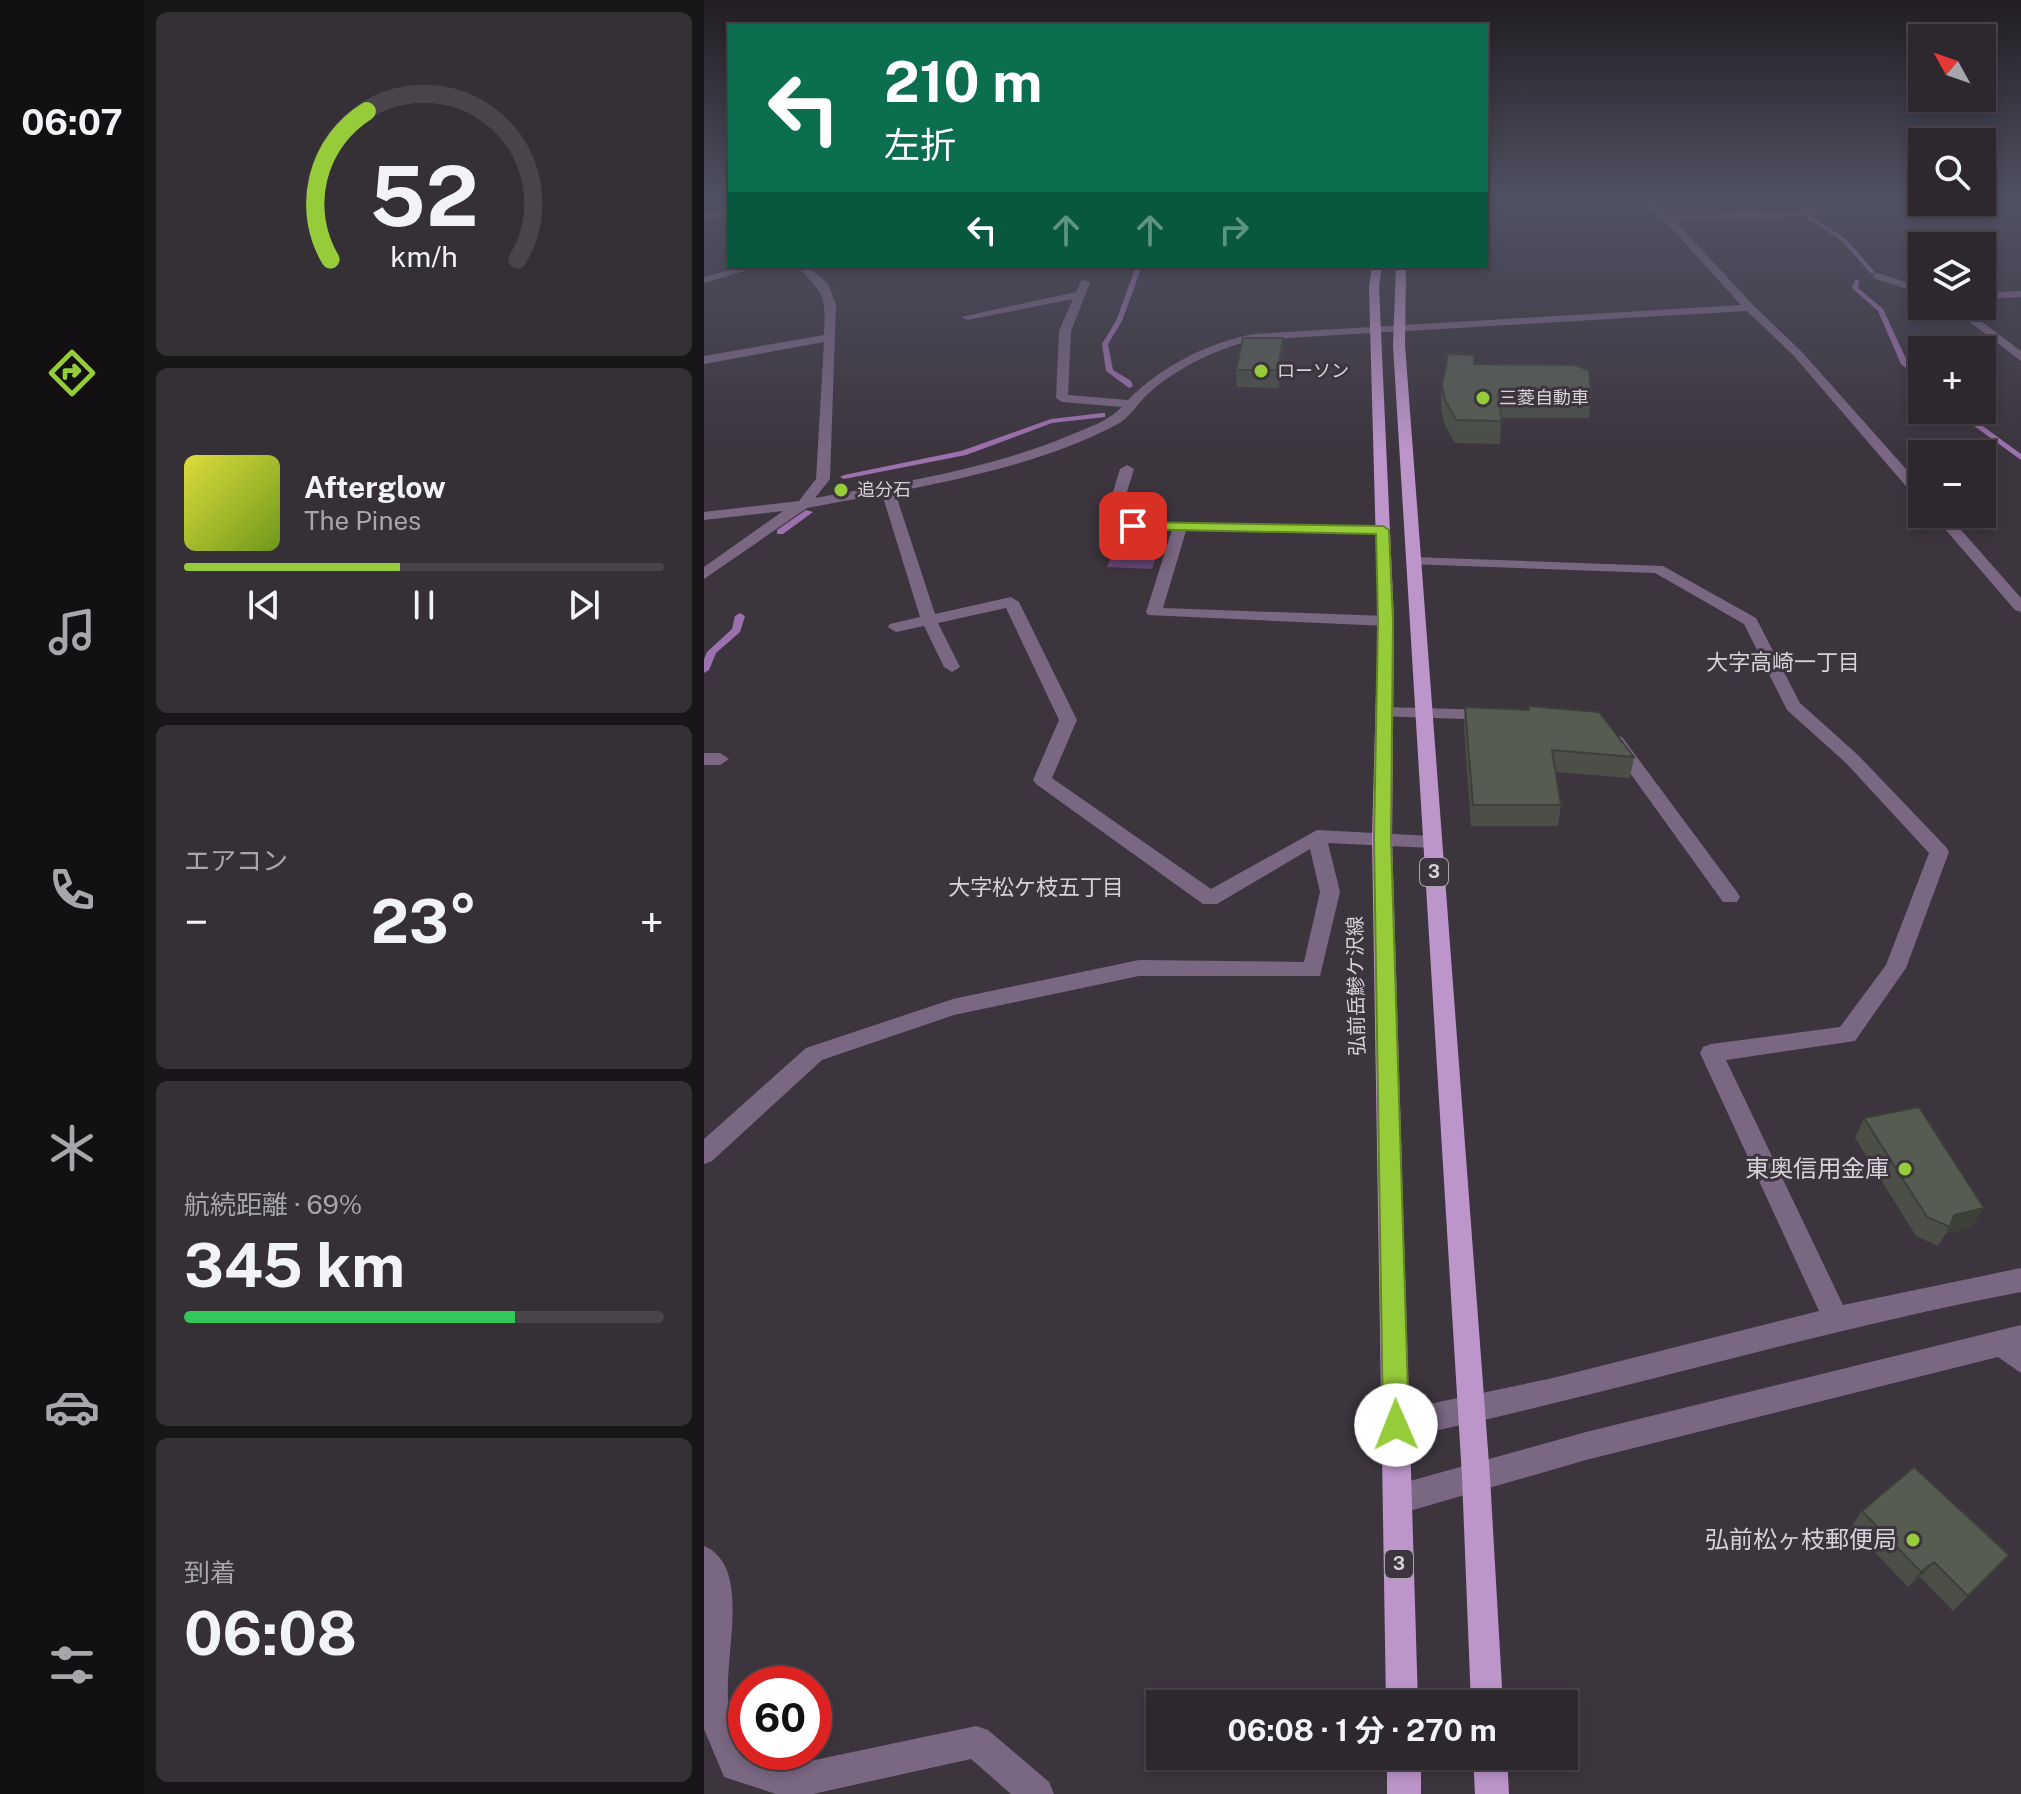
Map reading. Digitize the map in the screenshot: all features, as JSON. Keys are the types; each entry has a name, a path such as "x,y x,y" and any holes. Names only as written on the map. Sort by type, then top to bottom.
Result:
{"main road":[{"name":"弘前岳鰺ケ沢線","path":"1374,285 1386,621 1382,838 1402,1690"},
{"name":"3","path":"1400,285 1399,329 1413,561 1476,1477 1486,1690"},
{"path":"1404,1770 1404,1794"},
{"path":"1491,1770 1492,1794"}],"street":[{"path":"704,574 754,536 803,505 823,479 831,304 823,285"},
{"path":"1729,285 1828,385 1908,479"},
{"path":"967,317 1084,289 1065,331 1062,398 1131,404"},
{"path":"1996,295 2021,294"},
{"path":"704,516 803,505 971,473 1036,454 1115,421 1147,388 1181,365 1230,342 1284,334 1750,308"},
{"path":"1972,320 2021,357"},
{"path":"704,360 830,337"},
{"path":"1127,469 1110,525 1383,530"},
{"path":"887,489 929,620 952,667"},
{"path":"1180,527 1154,612 1386,621"},
{"path":"1951,528 2021,607"},
{"path":"1413,561 1658,569 1750,621 1793,706 1852,759 1939,852 1895,968 1847,1035 1711,1053 1837,1320"},
{"path":"896,627 1011,602 1068,720 1042,780 1210,899 1317,836 1431,842"},
{"path":"1384,712 1506,715"},
{"path":"1609,731 1730,897"},
{"path":"704,1154 814,1054 953,1007 1139,968 1313,970 1330,892 1317,836"},
{"path":"1396,1425 1471,1411 1837,1320 2021,1280"},
{"path":"1399,1499 1586,1446 2014,1347"},
{"path":"704,1561 716,1575 713,1712 736,1765 791,1782 976,1742 1037,1794"}],"shaded area":[{"path":"1122,531 1165,532 1152,569 1107,567"}],"building":[{"path":"1243,338 1283,338 1278,370 1236,370"},
{"path":"1448,354 1474,355 1474,364 1575,365 1589,370 1591,396 1498,395 1502,421 1456,420 1445,400 1442,385"},
{"path":"1528,706 1599,712 1634,757 1552,750 1561,805 1473,805 1465,707 1529,710"},
{"path":"1919,1107 1984,1208 1954,1215 1950,1227 1927,1217 1864,1118"},
{"path":"1914,1467 2009,1555 1968,1596 1934,1562 1921,1572 1862,1511"}],"waterway":[{"path":"1129,386 1110,371 1105,344 1119,321 1132,285"},
{"path":"1856,285 1855,288 1881,310 1908,367"},
{"path":"844,477 963,453 1051,421 1102,415"},
{"path":"1975,424 2021,458"},
{"path":"780,532 809,512"},
{"path":"704,670 712,652 737,630 740,616"}],"place":[{"name":"ローソン","path":"1261,371"},
{"name":"三菱自動車","path":"1483,398"},
{"name":"追分石","path":"841,490"},
{"name":"東奥信用金庫","path":"1905,1169"},
{"name":"弘前松ヶ枝郵便局","path":"1913,1540"}],"district":[{"name":"大字高崎一丁目","path":"1783,662"},
{"name":"大字松ケ枝五丁目","path":"1036,887"}],"route":[{"path":"1133,526 1383,530 1386,621 1382,838 1396,1425"}]}
